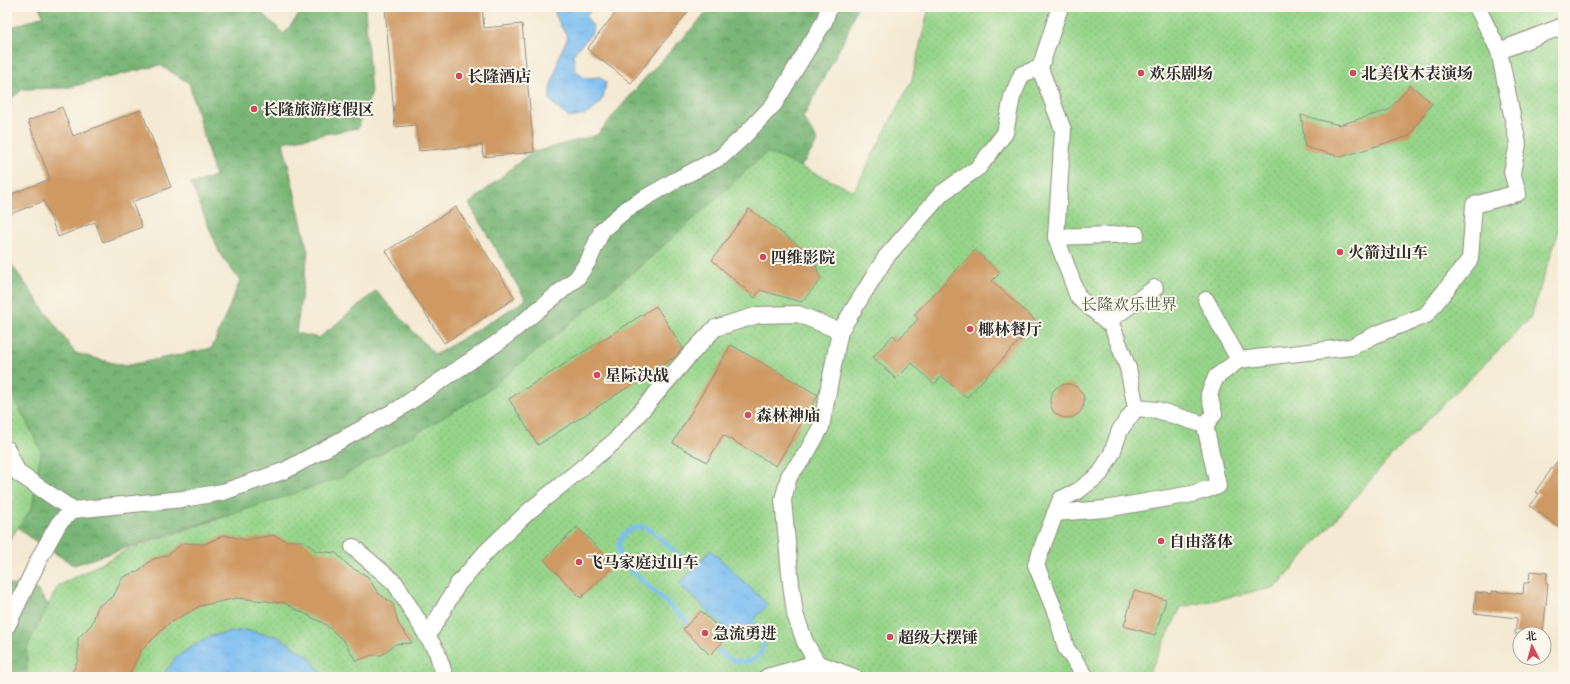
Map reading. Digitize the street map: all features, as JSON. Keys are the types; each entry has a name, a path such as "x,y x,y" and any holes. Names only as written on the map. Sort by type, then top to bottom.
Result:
{"street":[{"path":"7,626 41,555 59,523 73,510 183,499 222,492 286,470 400,408 500,341 577,278 589,260 602,230 628,208 676,180 721,157 744,136 774,104 824,22 829,7"},
{"path":"1060,7 1040,68 1063,130 1056,237 1078,297 1112,326 1128,368 1136,408 1120,430 1112,453 1100,474 1078,491 1061,499 1036,565 1057,616 1066,648 1086,677"},
{"path":"1205,425 1214,414 1209,394 1216,377 1239,360 1351,347 1376,334 1426,315 1470,260 1474,205 1518,193 1512,172 1518,144 1499,51 1477,7"},
{"path":"1499,51 1563,26"},
{"path":"817,663 805,642 795,614 782,500 789,476 806,454 821,427 840,331 886,257 942,193 978,167 1005,132 1012,97 1022,74 1040,68"},
{"path":"1056,237 1136,234"},
{"path":"1107,322 1155,288"},
{"path":"1206,300 1239,360"},
{"path":"428,637 458,584 486,552 534,506 615,441 715,328 758,314 798,314 840,331"},
{"path":"1136,408 1157,410 1205,425"},
{"path":"1056,513 1105,509 1192,494 1218,486 1205,425"},
{"path":"7,449 18,473 73,510"},
{"path":"353,547 395,583 437,652 445,677"},
{"path":"767,677 817,663 854,677"}],"green space":[{"path":"39,7 256,7 284,34 305,7 365,7 371,95 358,128 283,142 308,252 296,333 319,338 376,291 435,355 526,300 469,204 530,153 597,135 646,77 712,7 857,7 847,34 803,118 818,141 786,189 522,439 272,508 221,517 74,565 26,535 7,516 7,246 9,261 75,353 125,366 212,348 240,281 220,254 191,184 215,176 189,83 160,65 66,88 23,89 7,102 7,29 43,16"},
{"name":"长隆欢乐世界","path":"929,7 1563,7 1563,218 1530,319 1394,453 1276,587 1181,607 1147,677 27,677 27,647 58,586 129,549 340,478 483,394 649,259 767,152 854,191 912,80"},
{"path":"7,385 41,450 32,508 7,543"},
{"path":"7,584 37,590 54,612 40,677 7,677"}],"water":[{"path":"557,7 593,7 586,17 593,26 592,33 573,54 575,69 584,78 600,77 606,82 603,97 596,108 585,114 570,118 558,109 550,100 550,87 555,75 559,56 568,37 561,27 555,13"},
{"path":"711,550 768,605 736,638 679,584"},
{"path":"244,630 279,637 308,656 325,677 162,677 176,657 210,636"}],"building":[{"name":"长隆酒店","path":"385,7 482,7 484,28 522,24 534,152 483,157 482,145 419,151 416,125 395,127"},
{"path":"620,7 692,7 631,83 587,49"},
{"path":"1410,85 1432,103 1409,136 1341,157 1305,147 1301,115 1339,125 1389,110"},
{"path":"62,107 73,136 141,110 171,187 132,202 142,227 103,242 95,222 58,237 44,201 10,214 7,207 7,196 50,179 28,121"},
{"path":"456,207 515,298 444,343 386,251"},
{"name":"四维影院","path":"749,209 812,255 821,280 801,302 760,290 755,298 712,260"},
{"name":"椰林餐厅","path":"975,250 1000,273 992,281 1037,322 966,398 942,376 934,384 912,363 896,379 873,357 893,335 898,340 918,319 914,315"},
{"name":"星际决战","path":"656,306 683,348 675,357 538,445 509,399"},
{"name":"森林神庙","path":"731,345 818,395 776,466 723,435 707,462 673,443"},
{"path":"1064,384 1070,384 1079,389 1083,395 1083,407 1079,413 1070,418 1064,418 1055,413 1050,404 1050,398 1055,389"},
{"path":"1563,453 1563,530 1530,506 1539,494 1535,492"},
{"name":"飞马家庭过山车","path":"577,527 615,565 581,598 544,560"},
{"path":"224,535 246,540 273,535 287,541 304,541 316,551 336,553 350,567 367,576 378,593 393,604 398,623 412,643 395,644 382,655 372,655 356,661 344,641 325,624 284,603 237,598 200,606 168,624 141,651 128,677 70,677 78,660 78,638 92,624 98,606 113,597 123,577 138,571 153,559 168,555 183,543 205,544"},
{"path":"1530,571 1547,573 1546,584 1548,584 1544,626 1516,626 1517,618 1474,613 1476,592 1492,594 1492,591 1523,594 1524,583 1529,583"},
{"path":"1134,591 1166,600 1155,635 1124,626"},
{"name":"急流勇进","path":"701,611 728,637 710,655 683,629"}],"waterway":[{"path":"638,527 645,527 652,531 761,630 763,648 755,659 741,662 725,656 622,562 619,550 620,540 627,532 638,527"}],"place":[{"name":"欢乐剧场","path":"1141,73"},
{"name":"北美伐木表演场","path":"1353,73"},
{"name":"长隆酒店","path":"459,76"},
{"name":"长隆旅游度假区","path":"254,109"},
{"name":"火箭过山车","path":"1340,252"},
{"name":"四维影院","path":"763,257"},
{"name":"椰林餐厅","path":"970,329"},
{"name":"星际决战","path":"597,375"},
{"name":"森林神庙","path":"748,415"},
{"name":"自由落体","path":"1161,541"},
{"name":"飞马家庭过山车","path":"579,562"},
{"name":"急流勇进","path":"705,633"},
{"name":"超级大摆锤","path":"890,637"}]}
